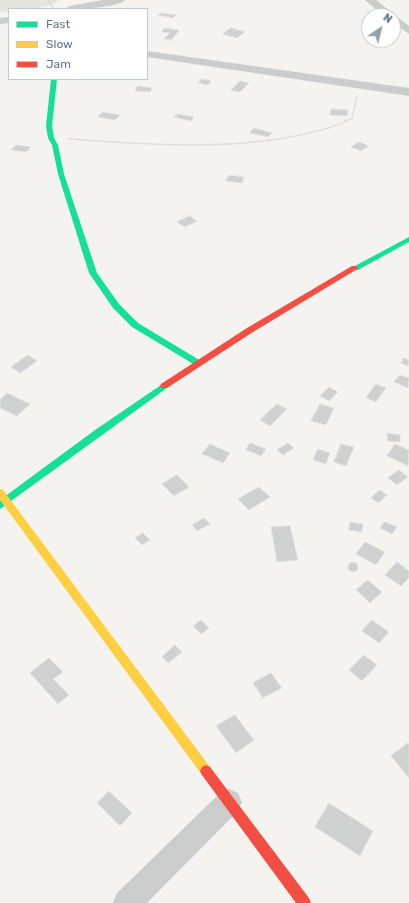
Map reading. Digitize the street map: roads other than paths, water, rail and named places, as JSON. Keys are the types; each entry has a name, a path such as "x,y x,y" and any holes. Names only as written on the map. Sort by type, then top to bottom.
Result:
{"street":[{"path":"76,8 120,0"},
{"path":"370,0 380,8"},
{"path":"401,24 409,31"},
{"path":"148,54 409,92"},
{"path":"54,80 49,120 51,138 56,145 61,174 80,226 90,264 100,285 116,306 135,325 198,364"},
{"path":"3,503 67,452 198,364 296,301 409,239"},
{"path":"0,492 3,503 304,903"},
{"path":"127,903 229,802"}]}
